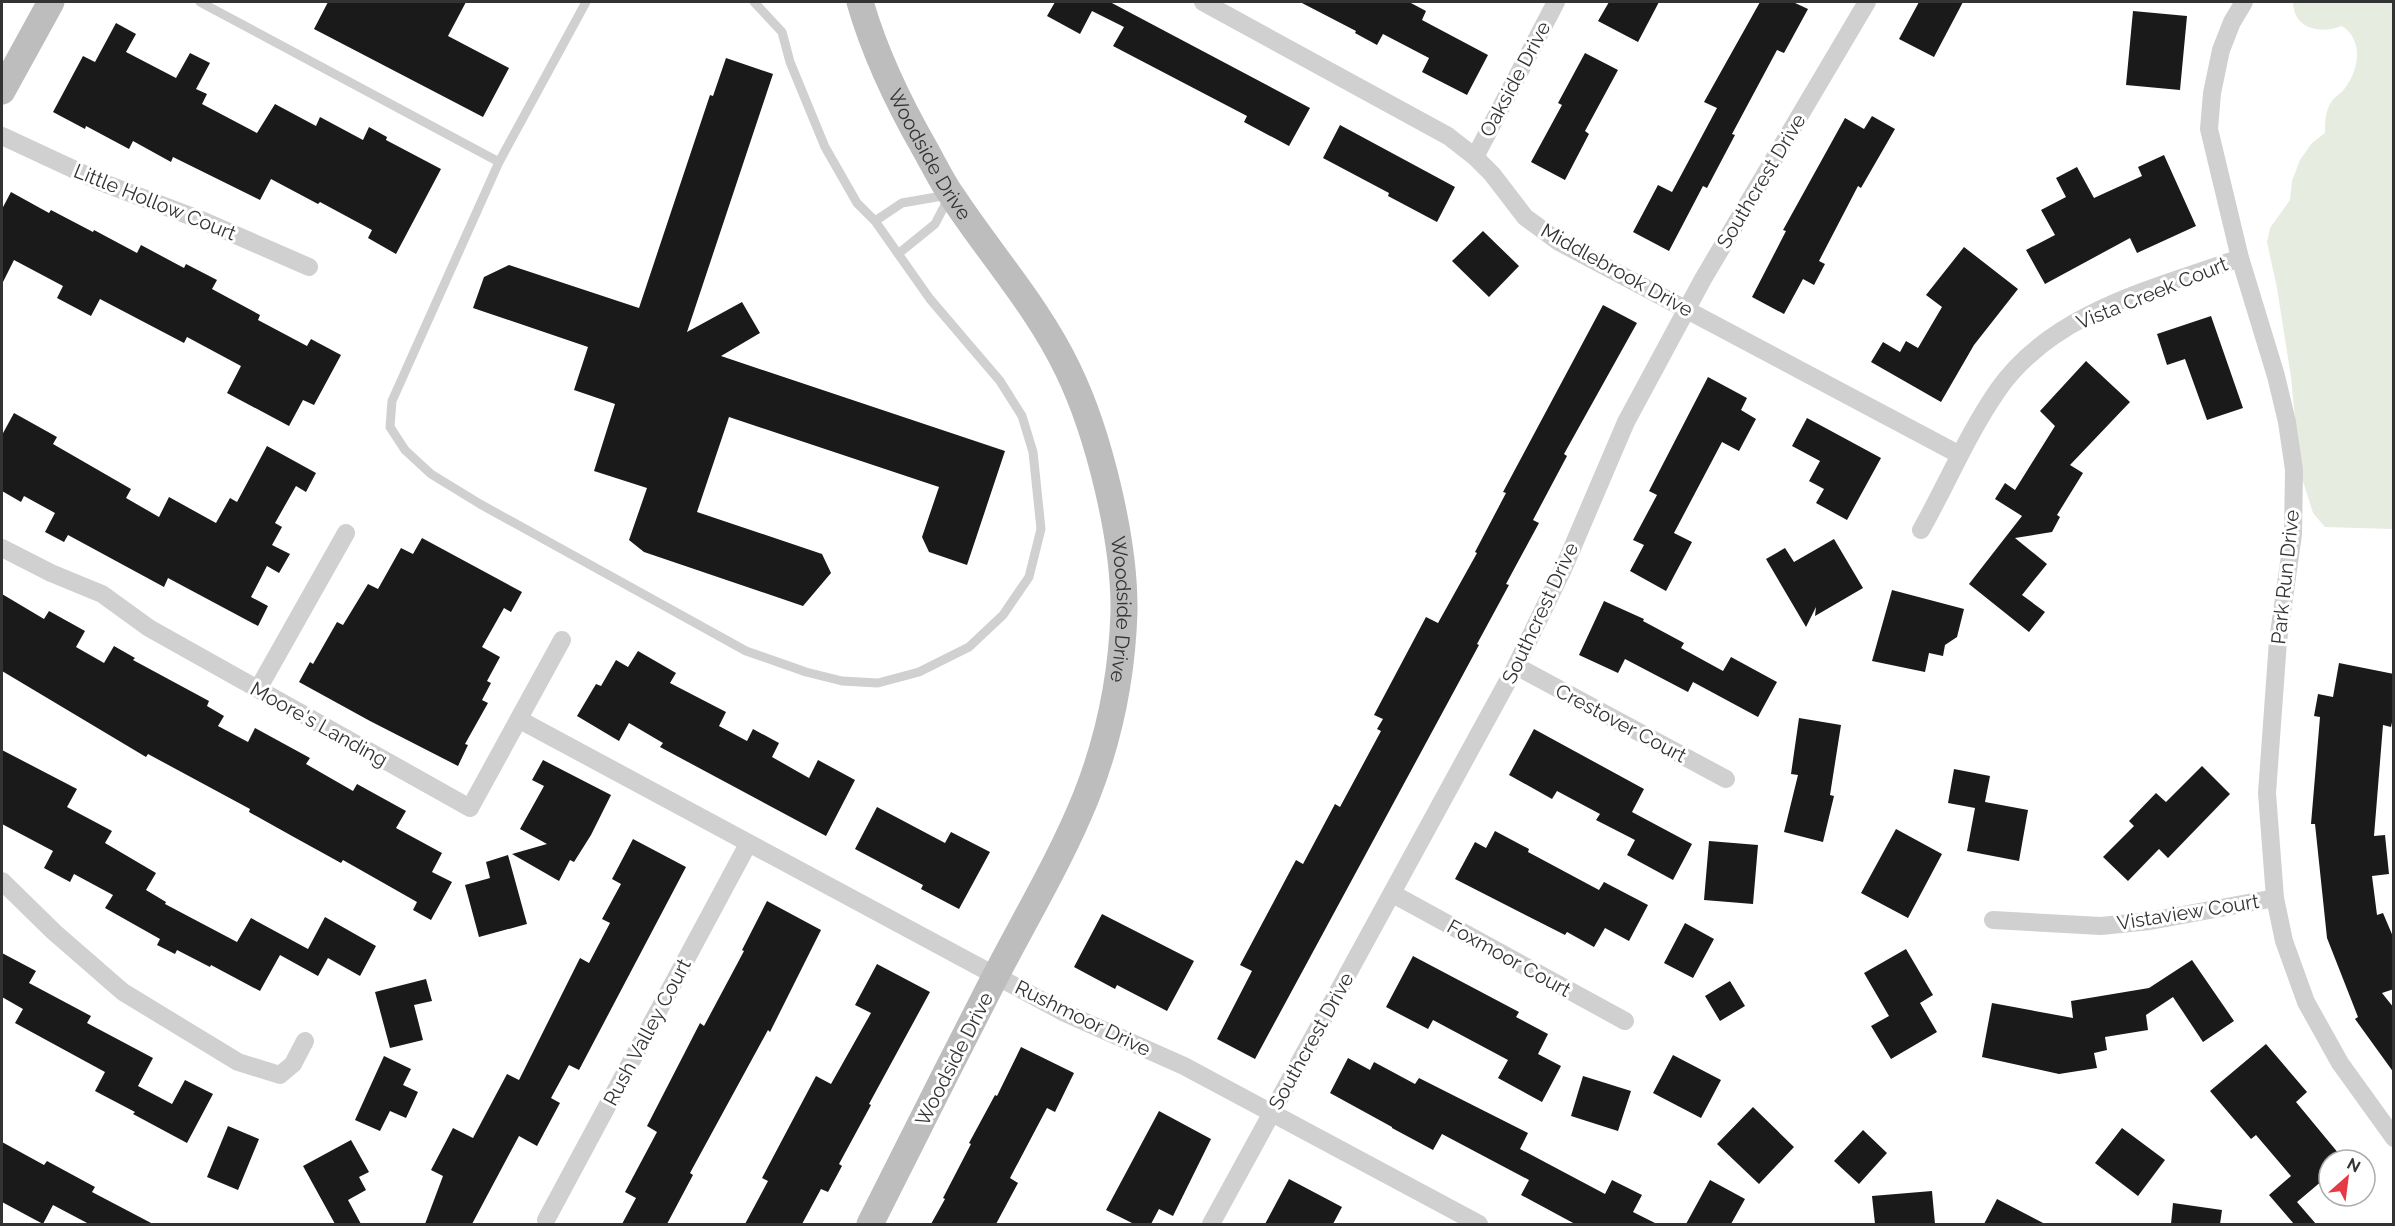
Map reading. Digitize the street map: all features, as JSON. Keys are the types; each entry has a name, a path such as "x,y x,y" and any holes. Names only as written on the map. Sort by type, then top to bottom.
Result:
{"street":[{"path":"2,91 51,2"},
{"name":"Woodside Drive","path":"861,2 868,30 896,97 950,195 1050,336 1072,380 1087,415 1107,484 1119,552 1124,611 1119,665 1109,723 1088,793 1064,849 996,975 870,1224"},
{"name":"Middlebrook Drive","path":"1203,2 1448,136 1492,174 1525,217 1559,242 1960,455"},
{"name":"Oakside Drive","path":"1475,157 1556,2"},
{"name":"Southcrest Drive","path":"1211,1224 1516,666 1564,567 1626,422 1703,279 1868,2"},
{"name":"Park Run Drive","path":"2244,2 2232,22 2222,50 2212,93 2210,129 2240,258 2276,376 2287,422 2294,470 2293,534 2278,641 2267,793 2275,898 2284,941 2306,1002 2340,1063 2394,1138"},
{"name":"Little Hollow Court","path":"2,136 101,182 206,222 309,267"},
{"name":"Vista Creek Court","path":"1921,530 1943,492 1960,455 1999,389 2035,350 2055,334 2123,300 2240,258"},
{"path":"258,689 346,533"},
{"name":"Moore's Landing","path":"2,548 51,573 102,594 149,628 470,808 562,640"},
{"name":"Crestover Court","path":"1516,666 1726,779"},
{"name":"Rushmoor Drive","path":"520,720 1065,1013 1184,1066 1479,1224"},
{"name":"Rush Valley Court","path":"546,1220 748,843"},
{"path":"2,881 54,932 123,992 238,1062 280,1075 293,1064 305,1041"},
{"name":"Foxmoor Court","path":"1393,894 1625,1021"},
{"name":"Vistaview Court","path":"1993,920 2101,926 2150,921 2275,898"}],"lane":[{"path":"200,2 499,162"},
{"path":"586,2 499,162 392,401 390,427 405,450 431,474 480,504 746,651 807,672 842,681 878,683 919,672 969,647 1003,615 1029,577 1041,529 1034,452 1022,416 1000,381 930,299 875,221 857,203 825,147 790,62 782,32 754,2"},
{"path":"898,254 935,224 950,195"},
{"path":"875,221 902,203 950,195"}],"shaded area":[{"path":"2293,2 2393,2 2393,529 2325,527 2313,513 2300,472 2291,377 2267,242 2270,228 2290,200 2292,181 2300,160 2312,143 2325,133 2328,108 2333,99 2344,90 2350,81 2357,55 2354,39 2342,26 2326,30 2310,28 2298,19"}],"building":[{"path":"328,2 466,2 448,36 509,68 483,117 314,29"},
{"path":"1055,2 1110,2 1310,108 1289,146 1244,122 1247,116 1113,46 1124,27 1092,11 1080,34 1047,16"},
{"path":"1300,2 1409,2 1426,11 1422,20 1488,55 1467,95 1422,72 1429,58 1383,34 1377,45 1355,33 1356,31"},
{"path":"1609,2 1659,2 1638,42 1598,21"},
{"path":"1760,2 1793,2 1808,9 1784,53 1777,50 1732,134 1735,135 1707,188 1703,186 1669,251 1633,232 1658,185 1672,192 1717,108 1704,102"},
{"path":"1919,2 1963,2 1934,57 1899,39"},
{"path":"2133,11 2187,16 2180,90 2126,85"},
{"path":"116,23 136,34 126,52 176,78 190,53 210,63 196,89 207,94 202,104 257,133 275,104 316,126 320,117 363,140 369,127 387,137 386,140 441,169 396,254 368,238 372,230 271,179 260,200 173,157 171,162 133,141 129,149 86,126 85,129 53,112 83,56 95,62"},
{"path":"1585,53 1618,70 1585,131 1589,134 1565,180 1531,162 1562,105 1558,103"},
{"path":"726,58 773,74 687,332 742,302 760,333 721,356 1005,451 967,565 929,552 922,537 939,487 729,417 697,512 822,554 831,573 803,606 644,552 629,540 647,488 594,471 615,404 574,390 588,347 473,308 484,277 509,265 639,308 710,95 713,96"},
{"path":"1872,116 1895,129 1861,188 1858,186 1819,261 1825,264 1814,285 1803,279 1784,314 1752,297 1786,231 1783,230 1845,118 1864,129"},
{"path":"1340,125 1455,187 1437,222 1323,158"},
{"path":"2164,155 2196,226 2137,253 2130,238 2045,284 2026,250 2055,235 2041,210 2066,197 2056,178 2077,167 2094,198 2142,176 2138,167"},
{"path":"11,192 49,213 51,210 137,253 141,245 184,268 186,264 217,280 212,289 260,315 258,320 307,346 311,339 341,355 314,405 303,400 289,426 227,393 241,366 187,337 184,343 100,299 91,316 57,298 63,286 14,260 2,284 2,209"},
{"path":"1483,231 1519,266 1489,297 1452,261"},
{"path":"1964,247 2018,289 1974,345 1941,402 1871,362 1883,342 1900,352 1906,341 1918,348 1942,307 1926,295"},
{"path":"1603,305 1637,323 1564,454 1567,456 1533,520 1539,523 1506,584 1509,585 1477,644 1479,645 1255,1059 1217,1039 1252,971 1240,965 1296,860 1303,864 1335,804 1340,807 1381,731 1377,729 1383,719 1374,715 1426,617 1438,623 1477,553 1475,552 1506,493 1503,492"},
{"path":"2211,316 2243,408 2207,420 2185,359 2167,365 2157,334"},
{"path":"2086,361 2130,402 2070,465 2083,473 2057,515 2060,517 2052,532 2015,538 2047,564 2022,595 2045,612 2029,632 1969,584 2022,516 1995,499 2005,483 2015,490 2055,426 2040,411"},
{"path":"1708,377 1747,398 1741,410 1756,419 1739,451 1722,442 1674,533 1692,542 1666,591 1630,571 1644,545 1633,540 1657,495 1649,491"},
{"path":"14,413 57,437 53,444 131,489 126,498 159,517 169,497 216,523 230,498 237,502 267,446 316,473 306,492 296,486 275,523 282,527 272,545 290,554 279,573 267,566 251,597 268,606 258,626 168,578 164,587 68,535 64,542 45,532 55,513 24,496 21,502 2,491 2,435"},
{"path":"1807,418 1881,458 1847,520 1816,503 1824,489 1809,481 1820,461 1792,446"},
{"path":"422,538 522,592 511,612 504,608 482,647 500,657 487,681 491,683 482,700 488,703 465,744 468,745 458,766 299,682 310,662 313,664 337,622 343,625 368,584 378,589 401,548 413,554"},
{"path":"1834,539 1863,588 1815,616 1816,607 1806,627 1766,559 1785,548 1794,562"},
{"path":"1892,590 1964,609 1957,637 1945,645 1943,656 1929,653 1925,672 1872,661"},
{"path":"2,594 44,619 49,611 85,631 76,647 104,663 114,646 135,658 133,660 209,701 207,706 224,716 218,726 248,742 255,728 310,758 306,764 353,791 357,784 406,811 396,828 442,853 432,872 452,882 431,920 413,910 417,902 343,860 341,863 249,812 250,809 148,754 146,757 2,671"},
{"path":"1604,601 1644,619 1643,621 1684,643 1681,648 1723,671 1731,657 1777,682 1758,717 1693,682 1688,692 1625,659 1618,673 1579,655"},
{"path":"638,651 676,673 670,683 726,712 719,726 747,741 753,729 779,743 772,757 809,778 818,760 855,780 826,836 660,747 663,743 629,723 619,741 577,716 596,684 601,686 616,660 628,667"},
{"path":"2339,663 2394,674 2394,713 2391,727 2383,725 2374,836 2385,835 2389,874 2372,876 2377,915 2383,913 2394,939 2394,989 2382,993 2394,1008 2394,1073 2355,1019 2358,1017 2327,938 2315,824 2311,824 2320,717 2314,716 2318,694 2333,697"},
{"path":"1799,718 1841,725 1830,795 1834,796 1823,842 1784,832 1798,775 1791,774"},
{"path":"1534,729 1644,789 1632,812 1692,844 1673,880 1627,855 1635,840 1596,820 1600,814 1557,791 1552,799 1509,775"},
{"path":"2,750 77,789 67,807 112,831 105,843 156,873 146,890 166,902 165,904 237,942 251,918 308,949 325,917 376,946 360,976 328,958 318,976 280,955 260,991 211,965 210,967 177,950 175,954 157,945 160,939 105,908 113,895 74,874 70,882 44,868 53,851 2,824"},
{"path":"543,760 611,795 591,835 574,862 570,860 559,881 512,854 547,844 520,829 544,786 532,780"},
{"path":"2202,766 2230,794 2168,858 2159,849 2128,881 2103,857 2134,826 2129,821 2156,793 2166,802"},
{"path":"1954,769 1990,776 1985,802 2028,810 2019,861 1967,851 1975,808 1948,803"},
{"path":"877,807 945,843 951,832 990,852 959,909 921,889 923,885 855,849"},
{"path":"1896,829 1942,854 1908,918 1861,893"},
{"path":"1495,831 1529,849 1528,852 1599,890 1604,882 1648,905 1629,941 1605,928 1594,947 1567,932 1565,935 1455,879 1475,842 1486,848"},
{"path":"633,839 686,867 579,1070 569,1065 551,1098 560,1103 537,1146 519,1136 472,1224 425,1224 443,1176 431,1170 453,1128 473,1138 507,1074 519,1080 580,958 589,963 610,923 602,919 621,884 612,879"},
{"path":"1709,841 1758,845 1753,904 1704,900"},
{"path":"508,855 527,924 479,937 465,885 490,878 486,862"},
{"path":"767,901 821,930 770,1032 768,1030 690,1173 693,1175 667,1224 622,1224 636,1198 625,1192 657,1132 647,1126 700,1023 704,1026 744,951 742,950"},
{"path":"1102,914 1194,961 1167,1011 1117,985 1115,989 1074,967"},
{"path":"1685,923 1714,939 1693,978 1664,963"},
{"path":"1906,949 1933,995 1920,1003 1937,1032 1891,1059 1871,1026 1889,1016 1864,973"},
{"path":"2,953 36,971 29,983 91,1016 87,1023 153,1058 138,1086 172,1104 185,1080 213,1094 187,1143 95,1091 105,1072 15,1023 23,1009 2,997"},
{"path":"1413,956 1519,1012 1516,1017 1548,1034 1538,1054 1561,1066 1542,1102 1498,1078 1508,1060 1433,1020 1428,1029 1386,1007"},
{"path":"2192,960 2234,1021 2203,1042 2173,997 2146,1015 2148,1030 2105,1037 2107,1050 2094,1053 2097,1068 2059,1074 1982,1057 1992,1003 2073,1018 2071,1001 2149,988"},
{"path":"877,964 930,992 869,1104 871,1105 839,1164 842,1166 828,1192 821,1189 802,1224 745,1224 768,1181 762,1178 816,1076 831,1084 871,1013 855,1005"},
{"path":"426,979 432,1001 414,1005 423,1040 390,1048 375,992"},
{"path":"1730,981 1745,1006 1720,1021 1705,996"},
{"path":"2266,1044 2307,1092 2296,1102 2334,1148 2317,1148 2317,1185 2297,1202 2316,1224 2294,1224 2269,1195 2291,1176 2256,1135 2251,1139 2210,1091"},
{"path":"1021,1047 1074,1073 1055,1112 1047,1108 1010,1178 1018,1183 996,1224 931,1224 971,1144 969,1143 995,1095 997,1096"},
{"path":"1673,1055 1721,1080 1701,1118 1653,1093"},
{"path":"384,1056 411,1069 403,1085 418,1092 406,1118 390,1111 380,1131 355,1120"},
{"path":"1348,1058 1370,1070 1374,1062 1415,1084 1419,1078 1528,1133 1520,1149 1605,1194 1612,1180 1642,1195 1633,1212 1657,1224 1575,1224 1521,1195 1529,1180 1442,1134 1433,1150 1392,1128 1330,1093"},
{"path":"1583,1076 1631,1091 1618,1131 1571,1116"},
{"path":"1753,1107 1794,1147 1759,1184 1717,1144"},
{"path":"1159,1111 1211,1139 1173,1216 1159,1209 1151,1224 1134,1224 1106,1210"},
{"path":"228,1126 259,1139 238,1190 207,1177"},
{"path":"2122,1128 2165,1160 2138,1196 2095,1163"},
{"path":"1863,1130 1887,1153 1859,1184 1834,1161"},
{"path":"351,1140 369,1172 359,1177 366,1190 348,1200 361,1224 335,1224 303,1166"},
{"path":"2,1142 44,1165 47,1161 95,1187 92,1192 153,1224 89,1224 53,1205 43,1224 2,1202"},
{"path":"1289,1179 1342,1207 1333,1224 1265,1224"},
{"path":"1710,1180 1745,1199 1731,1224 1686,1224"},
{"path":"1932,1191 1935,1224 1875,1224 1872,1196"},
{"path":"1997,1199 2045,1224 1984,1224"},
{"path":"2173,1203 2222,1210 2220,1224 2171,1224"}]}
